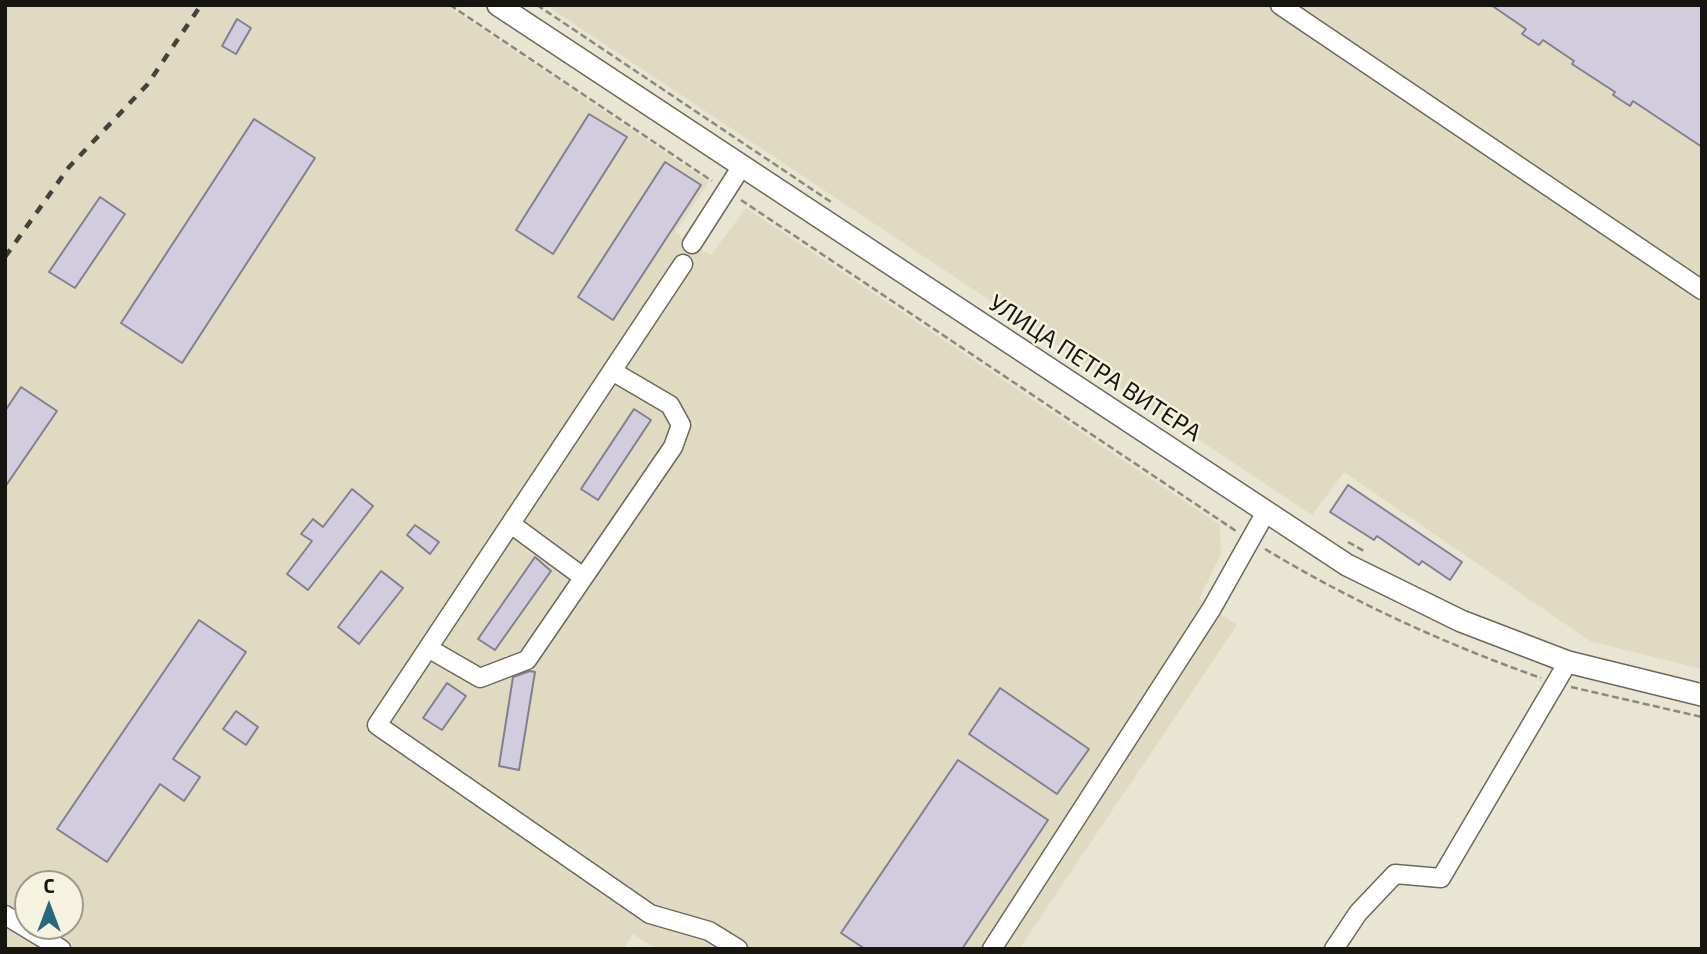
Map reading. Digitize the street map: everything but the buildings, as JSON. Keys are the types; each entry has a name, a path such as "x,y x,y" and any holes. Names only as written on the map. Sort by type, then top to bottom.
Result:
{"main road":[{"name":"УЛИЦА ПЕТРА ВИТЕРА","path":"498,5 1346,565 1461,621 1568,662 1702,695"}],"lane":[{"path":"1280,5 1702,290"},
{"path":"692,244 742,166"},
{"path":"683,264 377,725 650,914 709,931 738,949"},
{"path":"428,649 480,678 527,660 673,447 681,425 670,405 612,370"},
{"path":"992,949 1212,608 1266,512"},
{"path":"511,524 583,577"},
{"path":"1334,949 1358,913 1395,874 1441,878 1568,662"},
{"path":"5,915 61,949"}],"path":[{"path":"537,5 837,205"},
{"path":"1345,540 1368,554"}],"shaded area":[{"path":"5,5 446,5 709,182 675,232 692,244 711,255 746,208 1220,525 1221,554 1199,599 1237,625 1019,949 656,949 633,934 623,949 5,949"},
{"path":"546,5 1702,5 1702,669 1590,641 1344,472 1312,515"}],"railway":[{"path":"5,257 69,167 147,85 201,5"}]}
